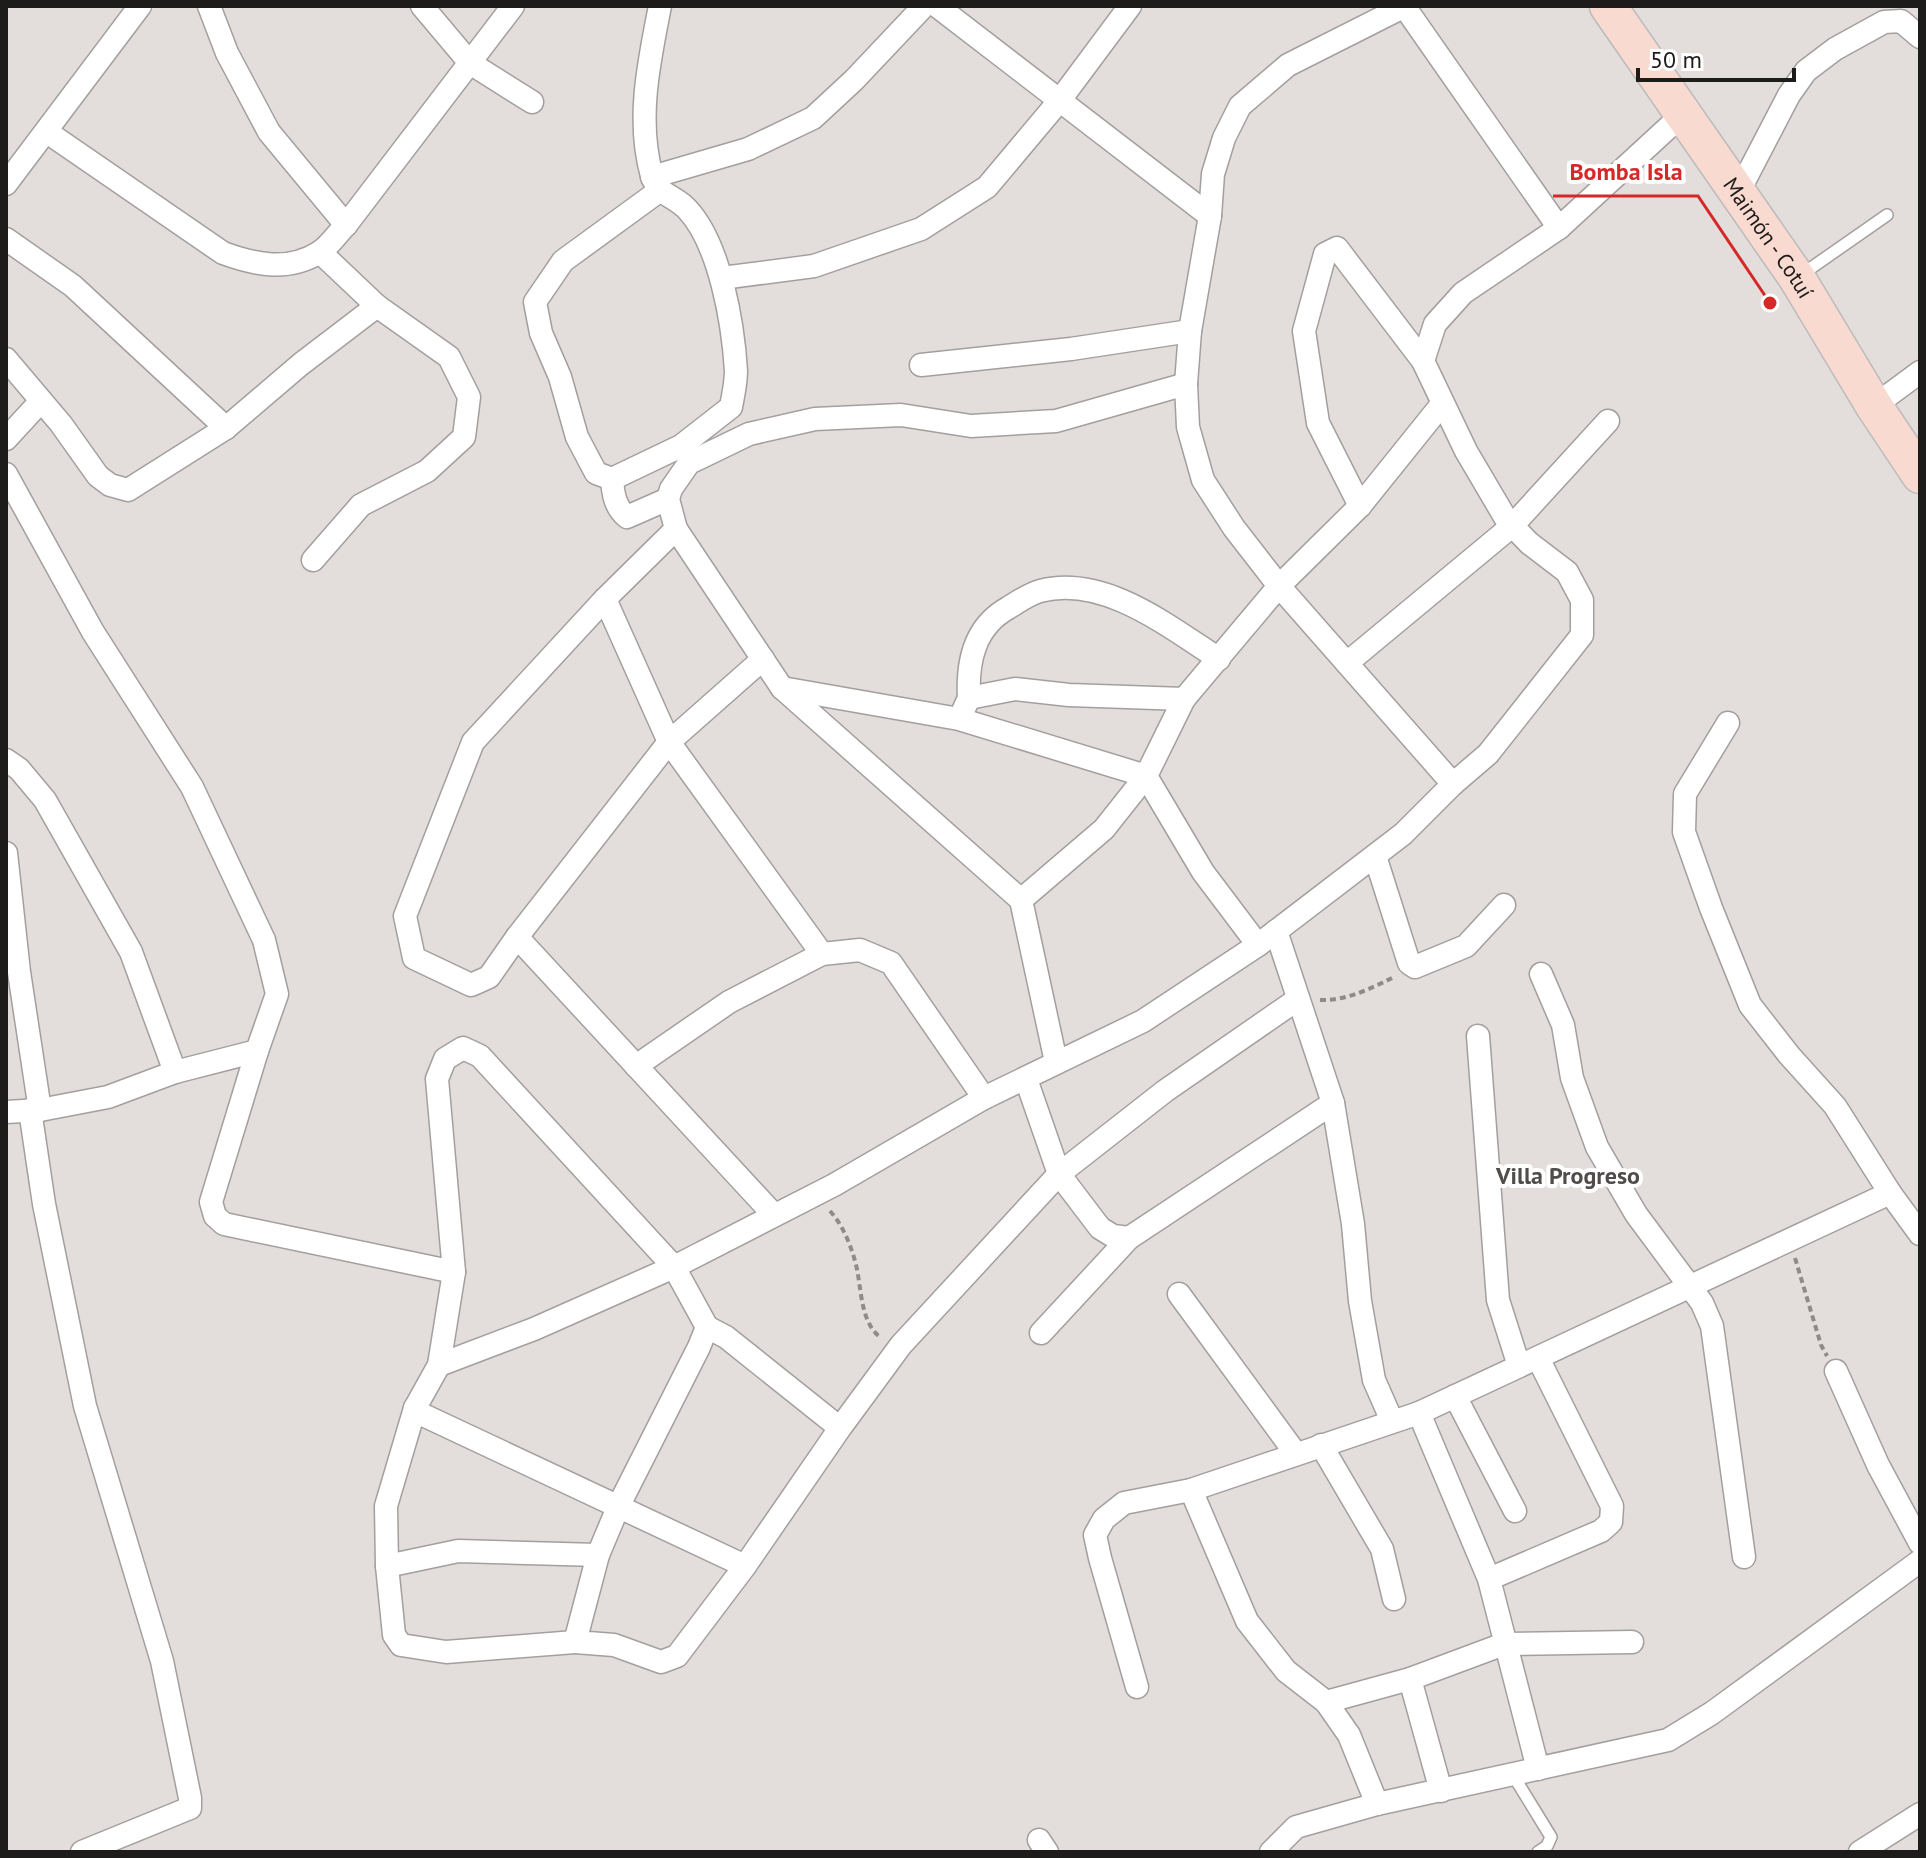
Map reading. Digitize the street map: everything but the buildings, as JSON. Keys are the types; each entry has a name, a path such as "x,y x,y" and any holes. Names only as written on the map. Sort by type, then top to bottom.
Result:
{"main road":[{"name":"Maimón - Cotuí","path":"1608,6 1797,278 1874,406 1920,475"}],"street":[{"path":"6,184 140,6"},
{"path":"209,6 227,53 269,132 346,225"},
{"path":"422,6 470,63 532,102"},
{"path":"47,132 223,253 249,262 281,267 320,252 346,225 513,6"},
{"path":"660,6 649,64 643,121 656,184 686,207 709,243 722,278 736,373 731,407 681,446 612,479 596,473 577,437 560,377 541,333 535,302 563,261 656,184 748,149 813,118 924,6"},
{"path":"937,6 1210,216"},
{"path":"722,278 814,266 921,229 987,187 1060,100 1130,6"},
{"path":"1453,784 1279,586 1234,528 1203,480 1188,427 1186,384 1190,331 1210,216 1213,174 1224,138 1240,106 1288,65 1405,6 1559,228"},
{"path":"1738,193 1789,95 1806,71 1835,49 1884,22 1901,21 1920,37"},
{"path":"1423,361 1435,324 1463,293 1559,228 1683,114"},
{"path":"6,239 73,286 226,428"},
{"path":"439,1365 534,1329 674,1267 810,1197 984,1098 1143,1021 1258,945 1403,834 1488,754 1582,635 1582,600 1567,572 1512,526 1485,487 1423,361 1337,248 1325,254 1304,331 1318,423 1360,506"},
{"path":"313,560 361,505 427,471 464,437 469,397 449,357 377,306 320,252"},
{"path":"6,359 98,476 110,485 128,490 226,428 301,364 377,306"},
{"path":"921,365 1071,349 1190,331"},
{"path":"1874,406 1920,372"},
{"path":"1056,1062 1021,900 782,688 676,529 668,499 671,489 689,463 749,434 815,419 901,415 971,426 1056,421 1186,384"},
{"path":"6,439 41,401"},
{"path":"1021,900 1104,829 1146,776 1184,699 1279,586 1360,506 1442,404"},
{"path":"1347,663 1512,526 1608,421"},
{"path":"6,474 93,632 192,787 264,940 277,994 211,1202 215,1216 224,1224 454,1272"},
{"path":"612,479 613,495 619,510 627,517 668,499"},
{"path":"676,529 605,599 473,742 405,916 414,958 471,985 489,977 669,742 763,659"},
{"path":"959,719 969,698 968,674 973,645 995,615 1038,591 1073,587 1134,605 1219,659"},
{"path":"605,599 669,742 822,954"},
{"path":"782,688 959,719 1146,776 1203,872 1258,945"},
{"path":"969,698 1015,689 1069,695 1184,699"},
{"path":"1728,723 1685,794 1684,832 1750,1005 1835,1106 1920,1234"},
{"path":"6,760 19,769 45,800 131,952 175,1072"},
{"path":"6,853 44,1204 85,1406 162,1661 190,1798 190,1808 82,1852"},
{"path":"1375,856 1409,963 1415,967 1466,946 1504,905"},
{"path":"1276,931 1333,1103 1374,1380 1392,1421"},
{"path":"517,937 774,1215"},
{"path":"636,1066 729,1002 822,954 860,950 891,963 984,1098"},
{"path":"1541,974 1563,1025 1572,1078 1597,1147 1636,1214 1702,1303 1712,1326 1744,1557"},
{"path":"840,1428 726,1337 707,1327 674,1267 480,1056 463,1048 445,1059 437,1079 454,1272 439,1365 415,1408 386,1506 387,1566 394,1635 401,1645 446,1652 575,1642 614,1645 661,1662 677,1656 745,1566 901,1345 1059,1174 1165,1091 1298,999"},
{"path":"1478,1036 1498,1300 1528,1362 1612,1506 1611,1522 1601,1531 1489,1579"},
{"path":"6,1112 108,1097 175,1072 257,1051"},
{"path":"1026,1079 1059,1174 1100,1228 1113,1236 1129,1238"},
{"path":"1041,1333 1129,1238 1333,1103"},
{"path":"1137,1687 1095,1535 1104,1519 1124,1503 1191,1490 1419,1413 1890,1193"},
{"path":"1179,1294 1296,1454"},
{"path":"575,1642 598,1555 619,1505 707,1327"},
{"path":"1836,1371 1878,1465 1920,1543"},
{"path":"1455,1396 1515,1511"},
{"path":"415,1408 421,1414 745,1566"},
{"path":"1419,1413 1489,1579 1538,1769"},
{"path":"1321,1445 1382,1549 1394,1599"},
{"path":"1191,1490 1247,1621 1286,1671 1326,1702 1349,1735 1377,1804"},
{"path":"387,1566 458,1551 598,1555"},
{"path":"1271,1852 1296,1827 1377,1804 1668,1740 1712,1713 1920,1561"},
{"path":"1326,1702 1410,1679 1504,1644 1632,1642"},
{"path":"1410,1679 1441,1791"},
{"path":"1860,1852 1920,1814"}],"lane":[{"path":"1797,278 1887,215"},
{"path":"1513,1775 1551,1837 1547,1846 1538,1852"}],"path":[{"path":"1298,999 1328,1000 1366,991 1415,967"},
{"path":"810,1197 839,1221 855,1261 868,1320 874,1333 901,1345"},
{"path":"1790,1240 1821,1345 1836,1371"}],"place":[{"name":"Bomba Isla","path":"1770,303"}],"district":[{"name":"Villa Progreso","path":"1568,1176"}]}
